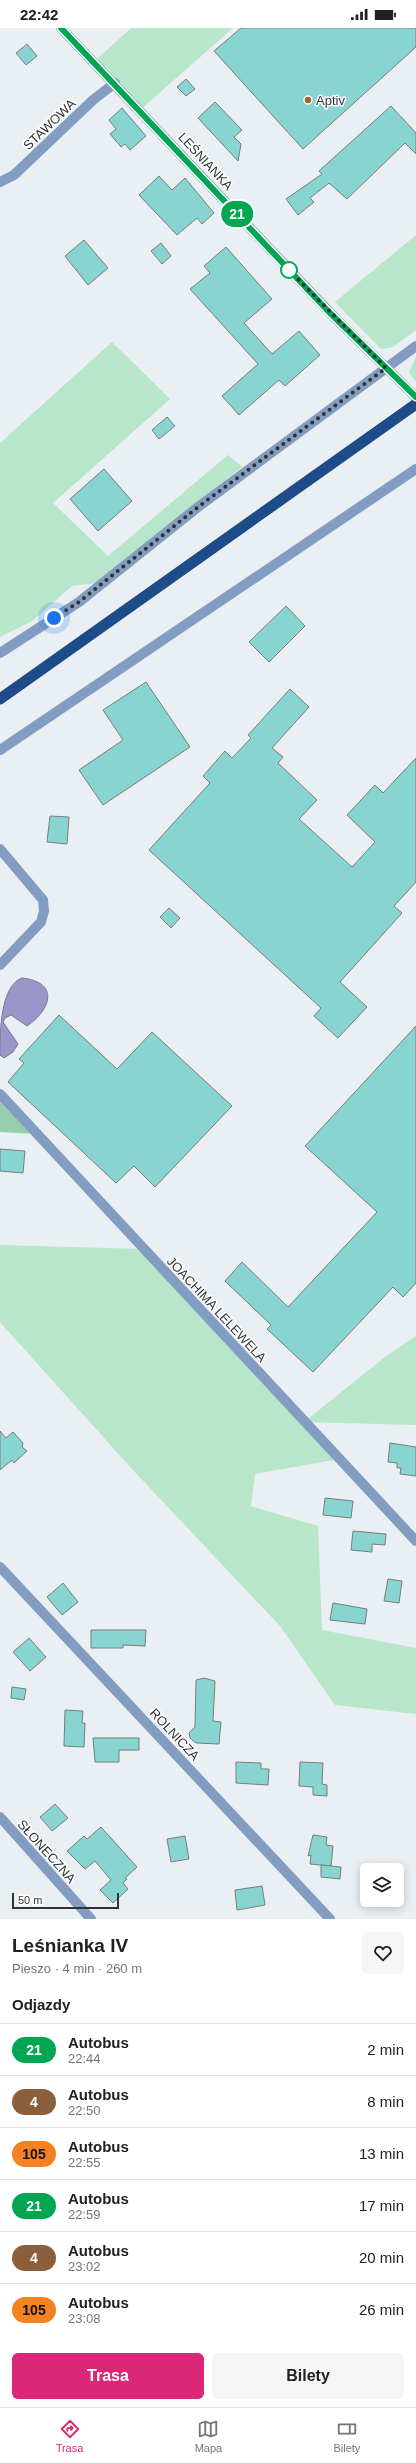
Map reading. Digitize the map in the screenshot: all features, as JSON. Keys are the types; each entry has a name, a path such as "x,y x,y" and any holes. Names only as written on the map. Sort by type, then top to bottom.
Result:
{"highway":[{"path":"0,699 416,404"}],"street":[{"name":"LEŚNIANKA","path":"61,28 115,83 320,303 416,397"},
{"name":"STAWOWA","path":"0,182 14,175 93,100 115,83"},
{"path":"0,653 79,602 198,507 416,346"},
{"path":"0,750 416,469"},
{"path":"0,849 43,900 44,911 41,922 25,941 0,965"},
{"name":"JOACHIMA LELEWELA","path":"0,1094 416,1541"},
{"name":"ROLNICZA","path":"0,1567 330,1919"},
{"name":"SŁONECZNA","path":"0,1817 91,1919"}],"green space":[{"path":"131,28 233,28 140,110 94,62"},
{"path":"416,235 416,330 393,347 381,349 335,302"},
{"path":"112,342 170,399 53,503 108,556 228,455 242,467 97,583 72,586 32,621 0,637 0,443"},
{"path":"416,357 416,382 409,372"},
{"path":"0,1094 36,1134 0,1132"},
{"path":"0,1245 143,1249 304,1422 385,1357 416,1336 416,1425 305,1422 339,1459 255,1474 251,1506 318,1526 322,1630 416,1648 416,1714 335,1705 280,1626 131,1468 0,1322"}],"shaded area":[{"path":"22,978 42,985 46,990 48,997 42,1012 27,1026 11,1015 5,1018 3,1022 18,1044 13,1052 4,1058 0,1055 0,1035 5,1000 9,990"}],"building":[{"name":"Aptiv","path":"241,28 416,28 416,47 303,149 214,51"},
{"path":"27,44 37,56 26,65 16,53"},
{"path":"186,79 195,89 186,96 177,87"},
{"path":"215,102 242,130 234,137 241,144 238,161 198,118"},
{"path":"391,106 416,133 416,154 405,143 347,199 329,183 310,198 314,202 298,215 286,199 322,174 319,171"},
{"path":"122,108 146,136 130,150 125,144 121,147 110,134 116,129 109,120"},
{"path":"159,176 172,190 185,178 214,213 202,224 197,218 177,235 139,195"},
{"path":"84,240 108,268 88,285 65,256"},
{"path":"161,243 171,256 162,264 151,251"},
{"path":"226,247 272,299 244,323 272,354 299,331 320,355 285,386 279,380 239,415 222,396 258,364 190,289 210,273 204,266"},
{"path":"167,417 175,426 159,439 152,430"},
{"path":"104,469 132,501 98,531 70,499"},
{"path":"286,606 305,626 269,662 249,642"},
{"path":"146,682 190,747 103,805 79,770 123,740 103,710"},
{"path":"290,689 309,707 272,748 283,757 278,763 317,800 299,819 352,867 375,842 347,815 375,785 383,793 416,758 416,882 394,906 402,913 340,982 367,1007 338,1038 314,1016 321,1008 149,850 210,783 203,776 225,751 232,758 251,738 248,735"},
{"path":"50,816 69,817 67,844 47,842"},
{"path":"169,908 180,918 171,928 160,917"},
{"path":"59,1015 117,1069 152,1032 232,1106 155,1187 134,1166 116,1183 8,1082 24,1063 19,1059"},
{"path":"416,1026 416,1283 403,1297 393,1287 313,1372 267,1329 271,1325 225,1281 242,1262 288,1307 377,1212 305,1146"},
{"path":"0,1149 25,1151 23,1173 0,1171"},
{"path":"0,1431 6,1438 13,1432 23,1443 22,1447 27,1451 14,1463 12,1460 0,1470"},
{"path":"390,1443 416,1447 416,1476 400,1474 401,1468 397,1468 397,1463 388,1462"},
{"path":"325,1498 353,1501 351,1518 323,1515"},
{"path":"353,1531 386,1534 385,1545 372,1544 372,1552 351,1550"},
{"path":"388,1579 402,1581 399,1603 384,1601"},
{"path":"63,1583 78,1602 62,1615 47,1597"},
{"path":"333,1603 367,1609 365,1624 330,1620"},
{"path":"91,1630 146,1630 145,1646 123,1645 123,1648 91,1648"},
{"path":"29,1638 46,1657 30,1671 13,1652"},
{"path":"204,1678 215,1681 213,1721 221,1722 219,1744 196,1743 190,1738 189,1733 195,1727 196,1680"},
{"path":"12,1687 26,1689 24,1700 11,1698"},
{"path":"65,1710 83,1711 82,1723 85,1723 84,1747 64,1746"},
{"path":"93,1738 139,1738 139,1750 119,1750 119,1762 95,1762"},
{"path":"236,1762 261,1763 261,1769 269,1769 268,1785 236,1783"},
{"path":"300,1762 323,1763 322,1784 327,1785 327,1796 313,1795 313,1787 299,1786"},
{"path":"55,1804 68,1818 52,1831 40,1817"},
{"path":"101,1827 137,1867 125,1878 127,1879 123,1883 128,1889 113,1903 100,1890 111,1880 95,1861 85,1869 67,1851 84,1836 87,1839"},
{"path":"313,1835 327,1837 326,1845 333,1846 331,1866 310,1864 311,1855 308,1856"},
{"path":"185,1836 189,1859 171,1862 167,1839"},
{"path":"321,1865 341,1867 340,1879 321,1877"},
{"path":"262,1886 265,1905 237,1910 235,1890"}],"bus line":[{"name":"21","path":"61,28 115,83 328,311 416,397"}],"place":[{"name":"Aptiv","path":"308,100"}],"route":[{"path":"54,618 79,602 198,507 386,368 289,270"}]}
